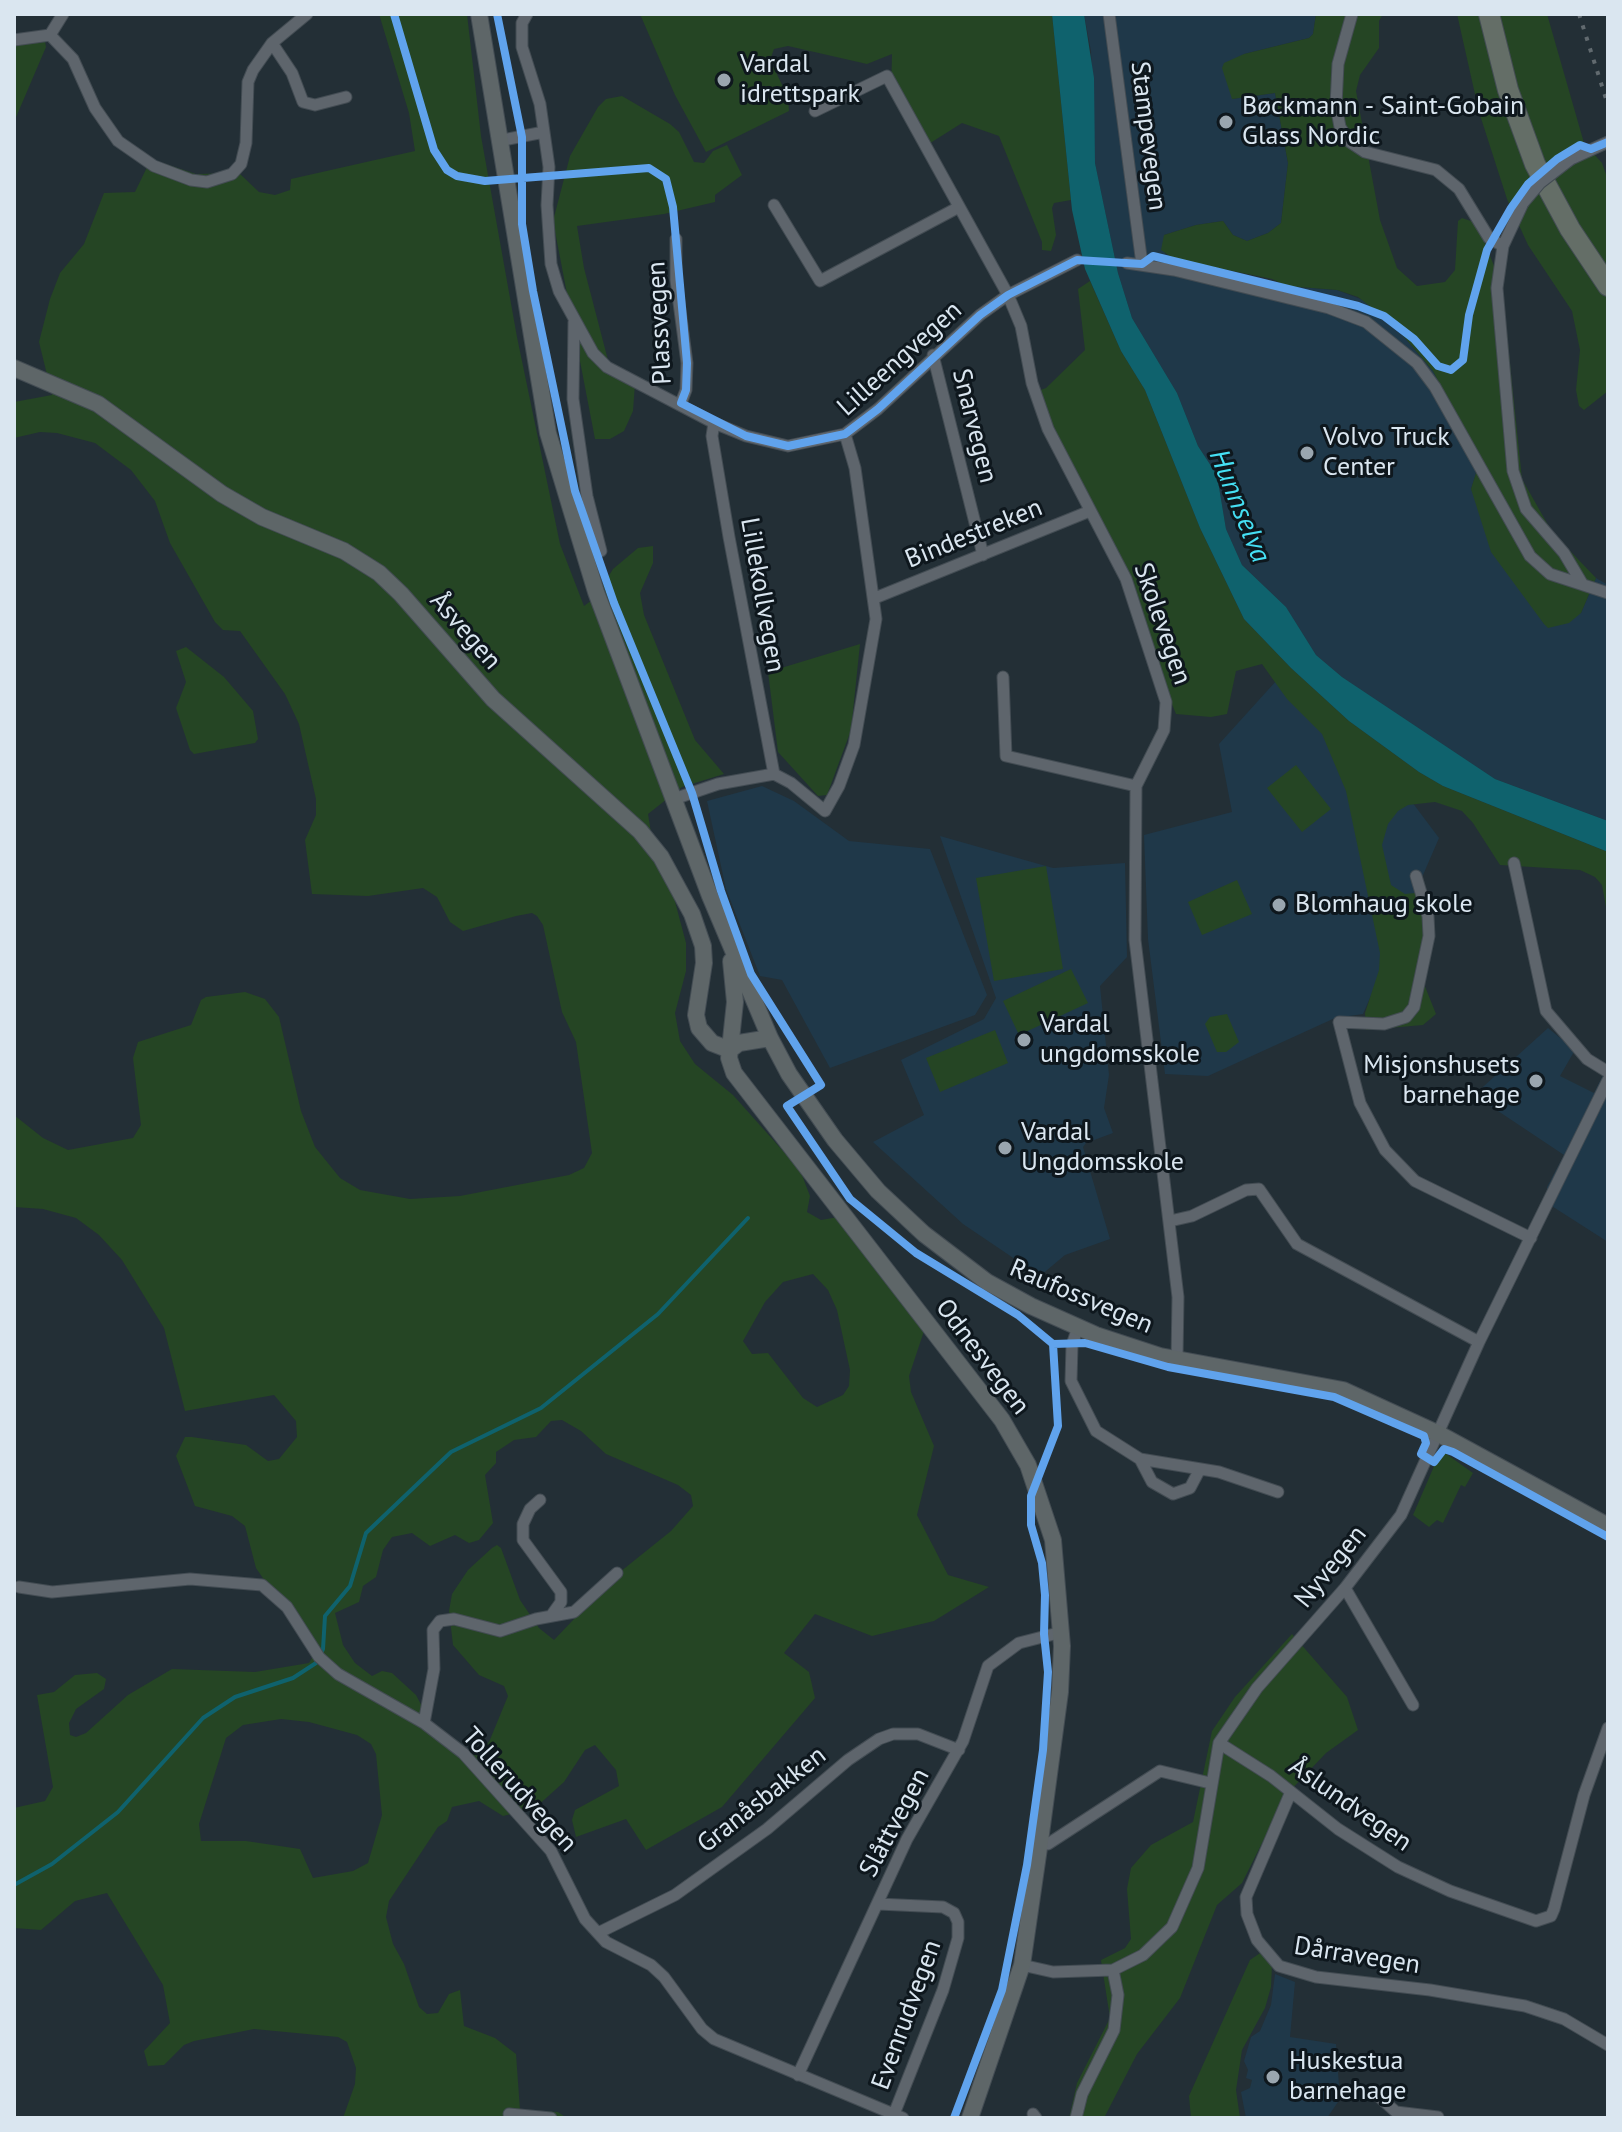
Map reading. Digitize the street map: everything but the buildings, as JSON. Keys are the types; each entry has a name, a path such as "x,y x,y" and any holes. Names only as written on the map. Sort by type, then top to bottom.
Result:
{"highway":[{"path":"1489,14 1508,90 1535,164 1564,220 1608,286"}],"main road":[{"name":"Raufossvegen","path":"479,14 548,433 596,592 728,939 770,1038 789,1074 835,1140 878,1191 987,1282 1078,1327 1177,1359 1343,1390 1439,1434 1608,1526"},
{"name":"Åsvegen","path":"14,368 98,404 222,494 274,522 344,551 379,573 493,699 640,831 661,857 692,914 703,946 704,963 696,1015 699,1028 712,1043 730,1050"},
{"name":"Odnesvegen","path":"728,939 735,991 730,1065 994,1409 1028,1465 1053,1540 1062,1632 1060,1692 1022,1965 970,2118"},
{"path":"731,1033 740,1023 762,1019"},
{"path":"730,1050 739,1043 770,1038"}],"street":[{"path":"50,35 63,14"},
{"path":"50,35 73,59 95,108 118,141 154,166 191,180 207,182 232,174 241,164 246,143 248,82 272,43 307,14"},
{"name":"Lilleengvegen","path":"527,14 522,23 522,47 540,104 549,167 548,244 559,291 593,353 607,367 681,403 714,423 746,436 788,446 845,434 878,409 933,355 1008,295 1077,260"},
{"name":"Stampevegen","path":"1109,14 1142,264"},
{"path":"1352,14 1338,64 1336,105 1340,127 1350,142 1365,152 1436,170 1459,189 1489,238 1503,246"},
{"path":"14,40 50,35"},
{"path":"272,43 292,73 303,102 315,105 346,97"},
{"name":"Skolevegen","path":"815,111 887,76 1008,295 1021,326 1032,383 1048,429 1126,579 1166,702 1164,730 1136,786 1135,940 1178,1297 1177,1359"},
{"path":"498,141 544,132"},
{"path":"1583,585 1564,553 1526,509 1513,471 1497,302 1503,246 1523,203 1540,183 1571,159 1608,142"},
{"path":"774,205 820,281 959,207"},
{"name":"Plassvegen","path":"676,239 676,280 687,363 681,403"},
{"path":"1127,263 1329,308 1366,322 1388,338 1435,387 1530,556 1550,574 1608,593"},
{"path":"574,321 573,399 587,496 601,551"},
{"name":"Snarvegen","path":"933,355 983,555"},
{"name":"Lillekollvegen","path":"714,423 712,436 731,553 774,774"},
{"path":"674,799 718,784 774,774 791,783 825,811 839,786 854,745 876,619 855,468 845,434"},
{"name":"Bindestreken","path":"875,598 1090,511"},
{"path":"1003,677 1006,756 1136,786"},
{"path":"1514,863 1546,1011 1587,1059 1608,1072"},
{"path":"1416,876 1428,916 1429,936 1414,1007 1406,1017 1384,1024 1339,1022 1360,1103 1385,1150 1415,1181 1531,1238"},
{"name":"Nyvegen","path":"1022,1965 1053,1972 1113,1970 1143,1955 1163,1939 1184,1907 1198,1868 1219,1743 1257,1688 1345,1588 1401,1515 1479,1342 1608,1080"},
{"path":"1170,1221 1192,1216 1246,1190 1259,1189 1297,1244 1479,1342"},
{"path":"1078,1327 1070,1362 1071,1381 1078,1402 1096,1431 1140,1459 1250,1479 1278,1492"},
{"path":"1140,1459 1152,1482 1173,1494 1190,1488 1200,1469"},
{"path":"540,1500 530,1509 523,1524 523,1540 561,1592 561,1602 551,1616"},
{"path":"424,1723 434,1669 433,1630 440,1621 454,1619 500,1631 574,1612 617,1573"},
{"name":"Tollerudvegen","path":"19,1587 52,1592 190,1579 262,1585 287,1607 319,1657 338,1674 424,1723 463,1753 551,1851 585,1919 606,1942 651,1965 664,1977 702,2029 714,2039 899,2116"},
{"path":"1345,1588 1413,1705"},
{"name":"Slåttvegen","path":"798,2075 907,1839 959,1750 988,1666 1019,1643 1062,1632"},
{"name":"Åslundvegen","path":"1219,1743 1271,1776 1290,1794 1398,1867 1527,1919 1545,1919 1551,1916 1584,1795 1608,1728"},
{"name":"Granåsbakken","path":"598,1933 675,1895 767,1829 848,1760 879,1739 893,1734 918,1734 959,1750"},
{"path":"1048,1844 1160,1771 1210,1783"},
{"name":"Dårravegen","path":"1290,1794 1246,1897 1247,1914 1257,1940 1279,1966 1316,1977 1430,1990 1525,2006 1564,2019 1608,2045"},
{"name":"Evenrudvegen","path":"878,1904 943,1907 954,1913 958,1922 958,1938 943,1990 899,2116"},
{"path":"1076,2118 1087,2082 1114,2030 1118,1995 1113,1970"},
{"path":"1376,2094 1396,2112 1439,2118"},
{"path":"509,2114 551,2118"}],"shaded area":[{"path":"1052,14 1084,14 1094,78 1095,163 1118,273 1132,318 1177,393 1198,446 1217,475 1226,529 1242,565 1286,607 1316,655 1342,677 1495,779 1608,821 1608,852 1443,786 1419,772 1349,721 1244,619 1200,528 1145,390 1121,351 1085,269 1072,210"},
{"path":"1084,14 1316,14 1313,34 1309,38 1244,54 1232,99 1275,93 1288,163 1281,223 1268,233 1247,241 1233,235 1223,221 1196,225 1164,235 1165,254 1287,286 1337,290 1368,302 1393,324 1433,371 1469,440 1476,474 1471,489 1544,624 1581,613 1596,578 1608,585 1608,821 1495,779 1342,677 1316,655 1286,607 1242,565 1226,529 1217,475 1198,446 1177,393 1132,318 1118,273 1095,163 1091,51"},
{"name":"Blomhaug skole","path":"1287,669 1379,758 1439,838 1363,1014 1335,1018 1208,1076 1165,1074 1148,939 1144,835 1232,812 1219,744"},
{"path":"762,786 794,801 849,841 930,849 987,995 975,1015 830,1068 782,980 760,976 726,889 707,801"},
{"name":"Vardal ungdomsskole","path":"940,836 1053,868 1125,863 1127,957 1100,986 1109,1075 1104,1108 1113,1133 1083,1147 1110,1239 1065,1255 1040,1276 963,1224 873,1142 924,1115 901,1060 984,1019 996,998"},
{"path":"1548,1028 1575,1050 1560,1076 1594,1093 1608,1065 1608,1242 1547,1203 1547,1187 1564,1155 1474,1095"},
{"path":"1275,1974 1295,1982 1290,2037 1336,2044 1340,2099 1327,2118 1246,2118 1241,2092 1250,2088 1252,2080 1246,2078 1248,2070 1244,2061 1251,2037 1260,2031 1271,2005"}],"green space":[{"path":"379,14 467,14 481,136 517,337 560,544 584,606 596,597 613,569 638,548 653,546 653,563 640,593 644,615 695,740 724,774 682,787 648,814 655,857 673,894 686,943 686,971 675,1013 680,1041 695,1064 733,1095 800,1170 810,1196 807,1212 821,1220 850,1215 926,1325 909,1376 911,1392 934,1446 917,1515 948,1575 989,1587 934,1621 872,1636 815,1614 784,1653 809,1672 815,1698 722,1807 646,1850 626,1819 576,1837 572,1820 575,1810 619,1786 616,1770 595,1745 585,1750 564,1782 535,1808 503,1816 479,1801 452,1807 447,1821 438,1827 389,1901 386,1917 393,1944 404,1964 419,2007 427,2014 438,2013 449,1994 460,1990 464,2026 495,2038 516,2054 520,2110 558,2112 567,2118 343,2118 355,2084 356,2068 347,2042 338,2037 254,2029 194,2041 184,2045 164,2065 148,2066 144,2051 170,2023 163,1985 107,1893 75,1901 41,1930 14,1928 14,1808 45,1801 53,1787 37,1695 54,1692 75,1675 97,1673 106,1679 104,1689 76,1709 69,1723 70,1735 76,1737 86,1733 128,1695 172,1669 255,1672 309,1663 312,1658 310,1647 256,1568 245,1526 232,1516 195,1506 176,1456 185,1437 192,1437 246,1445 268,1461 279,1459 297,1437 296,1421 274,1395 185,1411 164,1328 122,1260 99,1235 76,1218 43,1209 14,1207 14,1115 43,1138 68,1150 133,1138 141,1125 133,1058 138,1042 191,1025 201,1000 206,997 245,992 265,999 279,1017 301,1111 315,1147 340,1178 360,1190 410,1199 460,1196 569,1175 584,1168 592,1153 576,1042 562,1012 543,925 537,916 532,913 516,916 463,931 450,922 437,897 423,888 368,896 312,894 305,840 316,815 316,799 299,724 285,694 240,631 223,630 215,622 170,543 155,501 131,470 95,443 57,433 40,432 14,438 14,402 52,395 39,342 50,299 60,273 84,244 104,193 135,192 151,159 196,174 239,173 259,192 275,195 290,190 291,179 415,151 409,113","holes":["813,1274 828,1290 837,1310 850,1370 849,1386 843,1395 817,1407 803,1398 768,1353 752,1354 743,1341 765,1302 783,1282","562,1420 581,1431 606,1454 678,1485 691,1495 693,1506 671,1531 615,1576 554,1640 539,1628 520,1600 501,1548 497,1545 492,1548 468,1570 452,1594 449,1611 453,1645 479,1675 504,1686 508,1696 489,1742 471,1755 459,1757 442,1744 416,1695 392,1673 382,1671 372,1676 355,1663 343,1645 335,1613 359,1602 363,1586 376,1577 383,1550 392,1537 412,1533 430,1546 455,1535 469,1543 479,1540 493,1523 485,1475 496,1463 496,1452 514,1440 536,1437 551,1421","281,1719 309,1722 357,1735 371,1744 376,1754 382,1815 368,1863 353,1871 313,1878 300,1849 246,1841 201,1841 199,1824 226,1738 243,1725"]},
{"path":"640,14 1052,14 1071,200 1054,203 1052,208 1056,235 1051,251 1042,250 1042,242 999,136 962,123 924,147 891,94 892,54 867,64 788,46 774,49 770,60 788,97 789,111 706,152 675,95"},
{"path":"1316,14 1383,14 1379,21 1379,48 1360,75 1356,91 1380,220 1397,268 1417,286 1445,282 1455,270 1458,221 1462,218 1477,223 1502,286 1522,479 1552,532 1596,578 1581,613 1569,623 1548,628 1491,552 1471,489 1476,473 1469,440 1433,371 1393,324 1358,297 1337,290 1287,286 1272,279 1174,259 1161,250 1164,235 1196,225 1223,221 1233,235 1247,241 1268,233 1281,223 1288,163 1275,93 1232,99 1222,68 1224,63 1244,54 1309,38 1313,34"},
{"path":"1457,14 1547,14 1584,143 1602,163 1608,180 1608,391 1584,410 1579,406 1576,390 1580,350 1572,311 1528,245 1507,199 1479,112"},
{"path":"43,30 46,47 14,122 14,35"},
{"path":"622,96 679,132 694,162 704,163 713,151 727,145 742,175 715,195 715,202 664,214 577,226 584,268 609,364 635,384 633,411 624,431 610,439 595,439 553,221 570,156 598,107 606,99"},
{"path":"1090,281 1121,351 1145,390 1200,528 1244,619 1349,721 1419,772 1443,786 1608,852 1608,918 1602,885 1595,877 1580,870 1500,865 1462,811 1435,802 1408,805 1398,811 1388,824 1382,845 1391,885 1405,894 1425,892 1433,924 1433,946 1424,984 1436,1014 1423,1025 1366,1030 1365,1013 1379,970 1380,953 1346,791 1322,734 1287,699 1262,664 1236,671 1227,714 1211,717 1176,714 1114,563 1035,392 1046,388 1085,350 1078,289"},
{"path":"860,644 851,730 827,795 818,796 778,752 768,672"},
{"path":"186,647 224,677 253,711 258,739 255,743 194,754 190,750 176,708 186,682 176,651"},
{"path":"1296,765 1331,809 1302,832 1267,788"},
{"path":"1046,866 1063,969 994,981 976,878"},
{"path":"1237,880 1252,914 1202,935 1188,902"},
{"path":"1071,969 1088,1003 1019,1035 1003,1001"},
{"path":"1227,1014 1239,1042 1226,1052 1217,1052 1205,1024 1210,1017"},
{"path":"995,1030 1008,1063 940,1092 926,1058"},
{"path":"1445,1453 1473,1473 1465,1487 1461,1485 1443,1523 1437,1520 1429,1527 1413,1515 1438,1457"},
{"path":"1292,1634 1347,1697 1358,1730 1326,1753 1286,1795 1242,1883 1217,1905 1180,1998 1137,2054 1104,2118 1069,2118 1077,2083 1110,2018 1101,1960 1125,1948 1131,1939 1127,1889 1131,1868 1151,1845 1193,1822 1212,1731 1235,1697"},
{"path":"1266,1949 1272,1965 1271,1987 1265,2008 1242,2050 1236,2090 1240,2118 1191,2118 1189,2096 1250,1960"}],"waterway":[{"path":"14,1885 52,1864 118,1812 203,1718 235,1697 293,1678 316,1663 323,1649 325,1616 350,1586 366,1533 451,1452 541,1408 658,1314 748,1218"}],"railway":[{"path":"1579,14 1608,105"}],"cycle path":[{"path":"394,14 434,150 447,170 457,176 485,181 649,168 666,179 673,207 687,363 686,390 681,403 746,436 788,446 845,434 878,409 980,315 1008,295 1077,260 1142,264 1153,256 1358,306 1384,316 1414,339 1438,366 1451,370 1463,360 1469,315 1487,250 1511,208 1528,184 1557,159 1580,145 1591,149 1608,142"},
{"path":"497,14 522,137 522,224 575,491 614,603 692,793 721,891 751,974 821,1085 787,1106 850,1199 916,1253 1018,1315 1053,1344 1085,1343 1168,1367 1334,1397 1424,1436 1426,1443 1421,1454 1434,1462 1444,1449 1453,1452 1608,1537"},
{"path":"954,2118 1002,1990 1027,1865 1043,1750 1048,1672 1044,1634 1045,1595 1042,1563 1031,1525 1031,1496 1058,1426 1053,1344"}],"place":[{"name":"Vardal idrettspark","path":"724,80"},
{"name":"Bøckmann - Saint-Gobain Glass Nordic","path":"1226,122"},
{"name":"Volvo Truck Center","path":"1307,453"},
{"name":"Blomhaug skole","path":"1279,905"},
{"name":"Vardal ungdomsskole","path":"1024,1040"},
{"name":"Misjonshusets barnehage","path":"1536,1081"},
{"name":"Vardal Ungdomsskole","path":"1005,1148"},
{"name":"Huskestua barnehage","path":"1273,2077"}],"water label":[{"name":"Hunnselva","path":"1239,506"}]}
